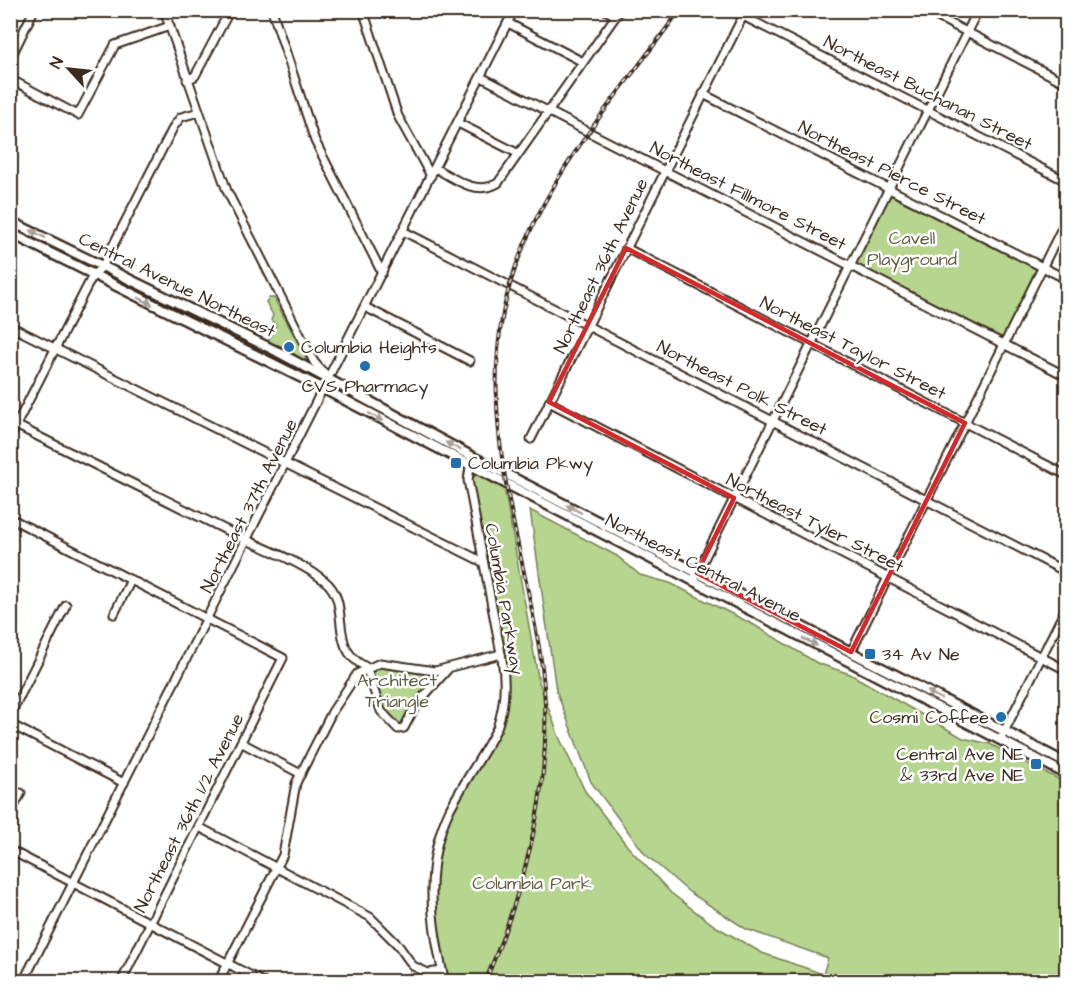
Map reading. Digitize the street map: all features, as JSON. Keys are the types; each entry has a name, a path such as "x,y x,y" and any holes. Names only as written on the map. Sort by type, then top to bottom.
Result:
{"main road":[{"name":"Central Avenue Northeast","path":"10,221 274,350 329,380"},
{"name":"Central Avenue Northeast","path":"10,233 324,389"},
{"path":"200,328 233,337 239,333"},
{"path":"231,342 241,342 258,349 274,350"},
{"name":"Northeast Central Avenue","path":"329,380 1066,774"},
{"name":"Northeast Central Avenue","path":"324,389 469,466 851,652 1066,763"}],"street":[{"path":"10,59 34,10"},
{"path":"164,10 227,191 314,362 329,380"},
{"path":"187,80 195,76 230,10"},
{"path":"272,10 315,141 382,273"},
{"path":"363,10 398,116 433,172 475,188 491,187 503,177 517,153 618,13 605,10"},
{"name":"Northeast 37th Avenue","path":"23,981 329,380 514,10"},
{"path":"924,10 1066,83"},
{"path":"695,577 978,10"},
{"name":"Northeast 36th Avenue","path":"531,439 745,13"},
{"name":"Northeast Buchanan Street","path":"745,13 1066,181"},
{"path":"508,23 583,62"},
{"path":"10,80 78,115 115,45 170,26"},
{"name":"Northeast Fillmore Street","path":"481,77 1066,376"},
{"name":"Northeast Pierce Street","path":"703,94 1066,279"},
{"path":"10,437 14,424 93,275 102,267 174,126 181,117 199,112"},
{"path":"458,123 517,153"},
{"path":"851,652 1066,219"},
{"name":"Northeast Polk Street","path":"404,231 1066,572"},
{"name":"Northeast Taylor Street","path":"626,249 1066,475"},
{"path":"365,308 470,361"},
{"path":"10,326 482,561"},
{"name":"Northeast Tyler Street","path":"549,402 1066,670"},
{"path":"14,424 248,540 326,582 336,599 347,651 357,663 366,668 381,711 398,729 404,728 416,705 448,669"},
{"name":"Columbia Parkway","path":"445,981 432,926 430,902 435,856 449,813 489,744 502,714 505,686 468,480 469,466 473,457"},
{"path":"10,518 208,619"},
{"path":"114,614 131,580"},
{"path":"10,716 66,605"},
{"path":"1000,740 1066,608"},
{"name":"Northeast 36th 1/2 Avenue","path":"120,981 283,658 208,619"},
{"path":"219,981 276,867 286,842 292,793 332,712 357,674 366,668 388,663 420,671 448,669 501,654"},
{"path":"10,724 124,783"},
{"path":"242,743 301,774"},
{"path":"10,814 21,793"},
{"path":"199,827 370,917 385,930 420,971 428,973 442,971"},
{"path":"10,850 263,981"}],"highlighted area":[{"path":"626,248 965,423 851,652 697,573 734,498 549,402"}],"green space":[{"name":"Cavell Playground","path":"890,195 1036,269 1005,336 1001,337 856,264"},
{"path":"269,298 274,298 309,364 279,345 267,344 276,325 271,320 273,315 266,302"},
{"name":"Columbia Park","path":"478,474 504,487 539,682 559,737 585,791 628,847 671,893 715,926 762,953 823,974 828,958 746,929 689,892 645,854 591,782 556,690 530,510 617,556 640,575 670,583 754,625 817,663 850,674 963,738 990,744 1066,783 1066,981 449,982 436,911 437,867 449,821 488,751 501,722 507,688 506,667 470,480"},
{"name":"Architect Triangle","path":"388,665 431,677 402,723 397,724 378,698 373,682 375,667"}],"railway":[{"path":"485,982 501,942 527,860 543,776 545,733 544,690 539,647 513,523 500,439 497,355 503,313 514,270 551,190 600,116 680,10"}],"place":[{"name":"Columbia Heights","path":"289,347"},
{"name":"CVS Pharmacy","path":"365,366"},
{"name":"Columbia Pkwy","path":"456,463"},
{"name":"34 Av Ne","path":"870,654"},
{"name":"Cosmi Coffee","path":"1001,717"},
{"name":"Central Ave NE & 33rd Ave NE","path":"1036,764"}]}
